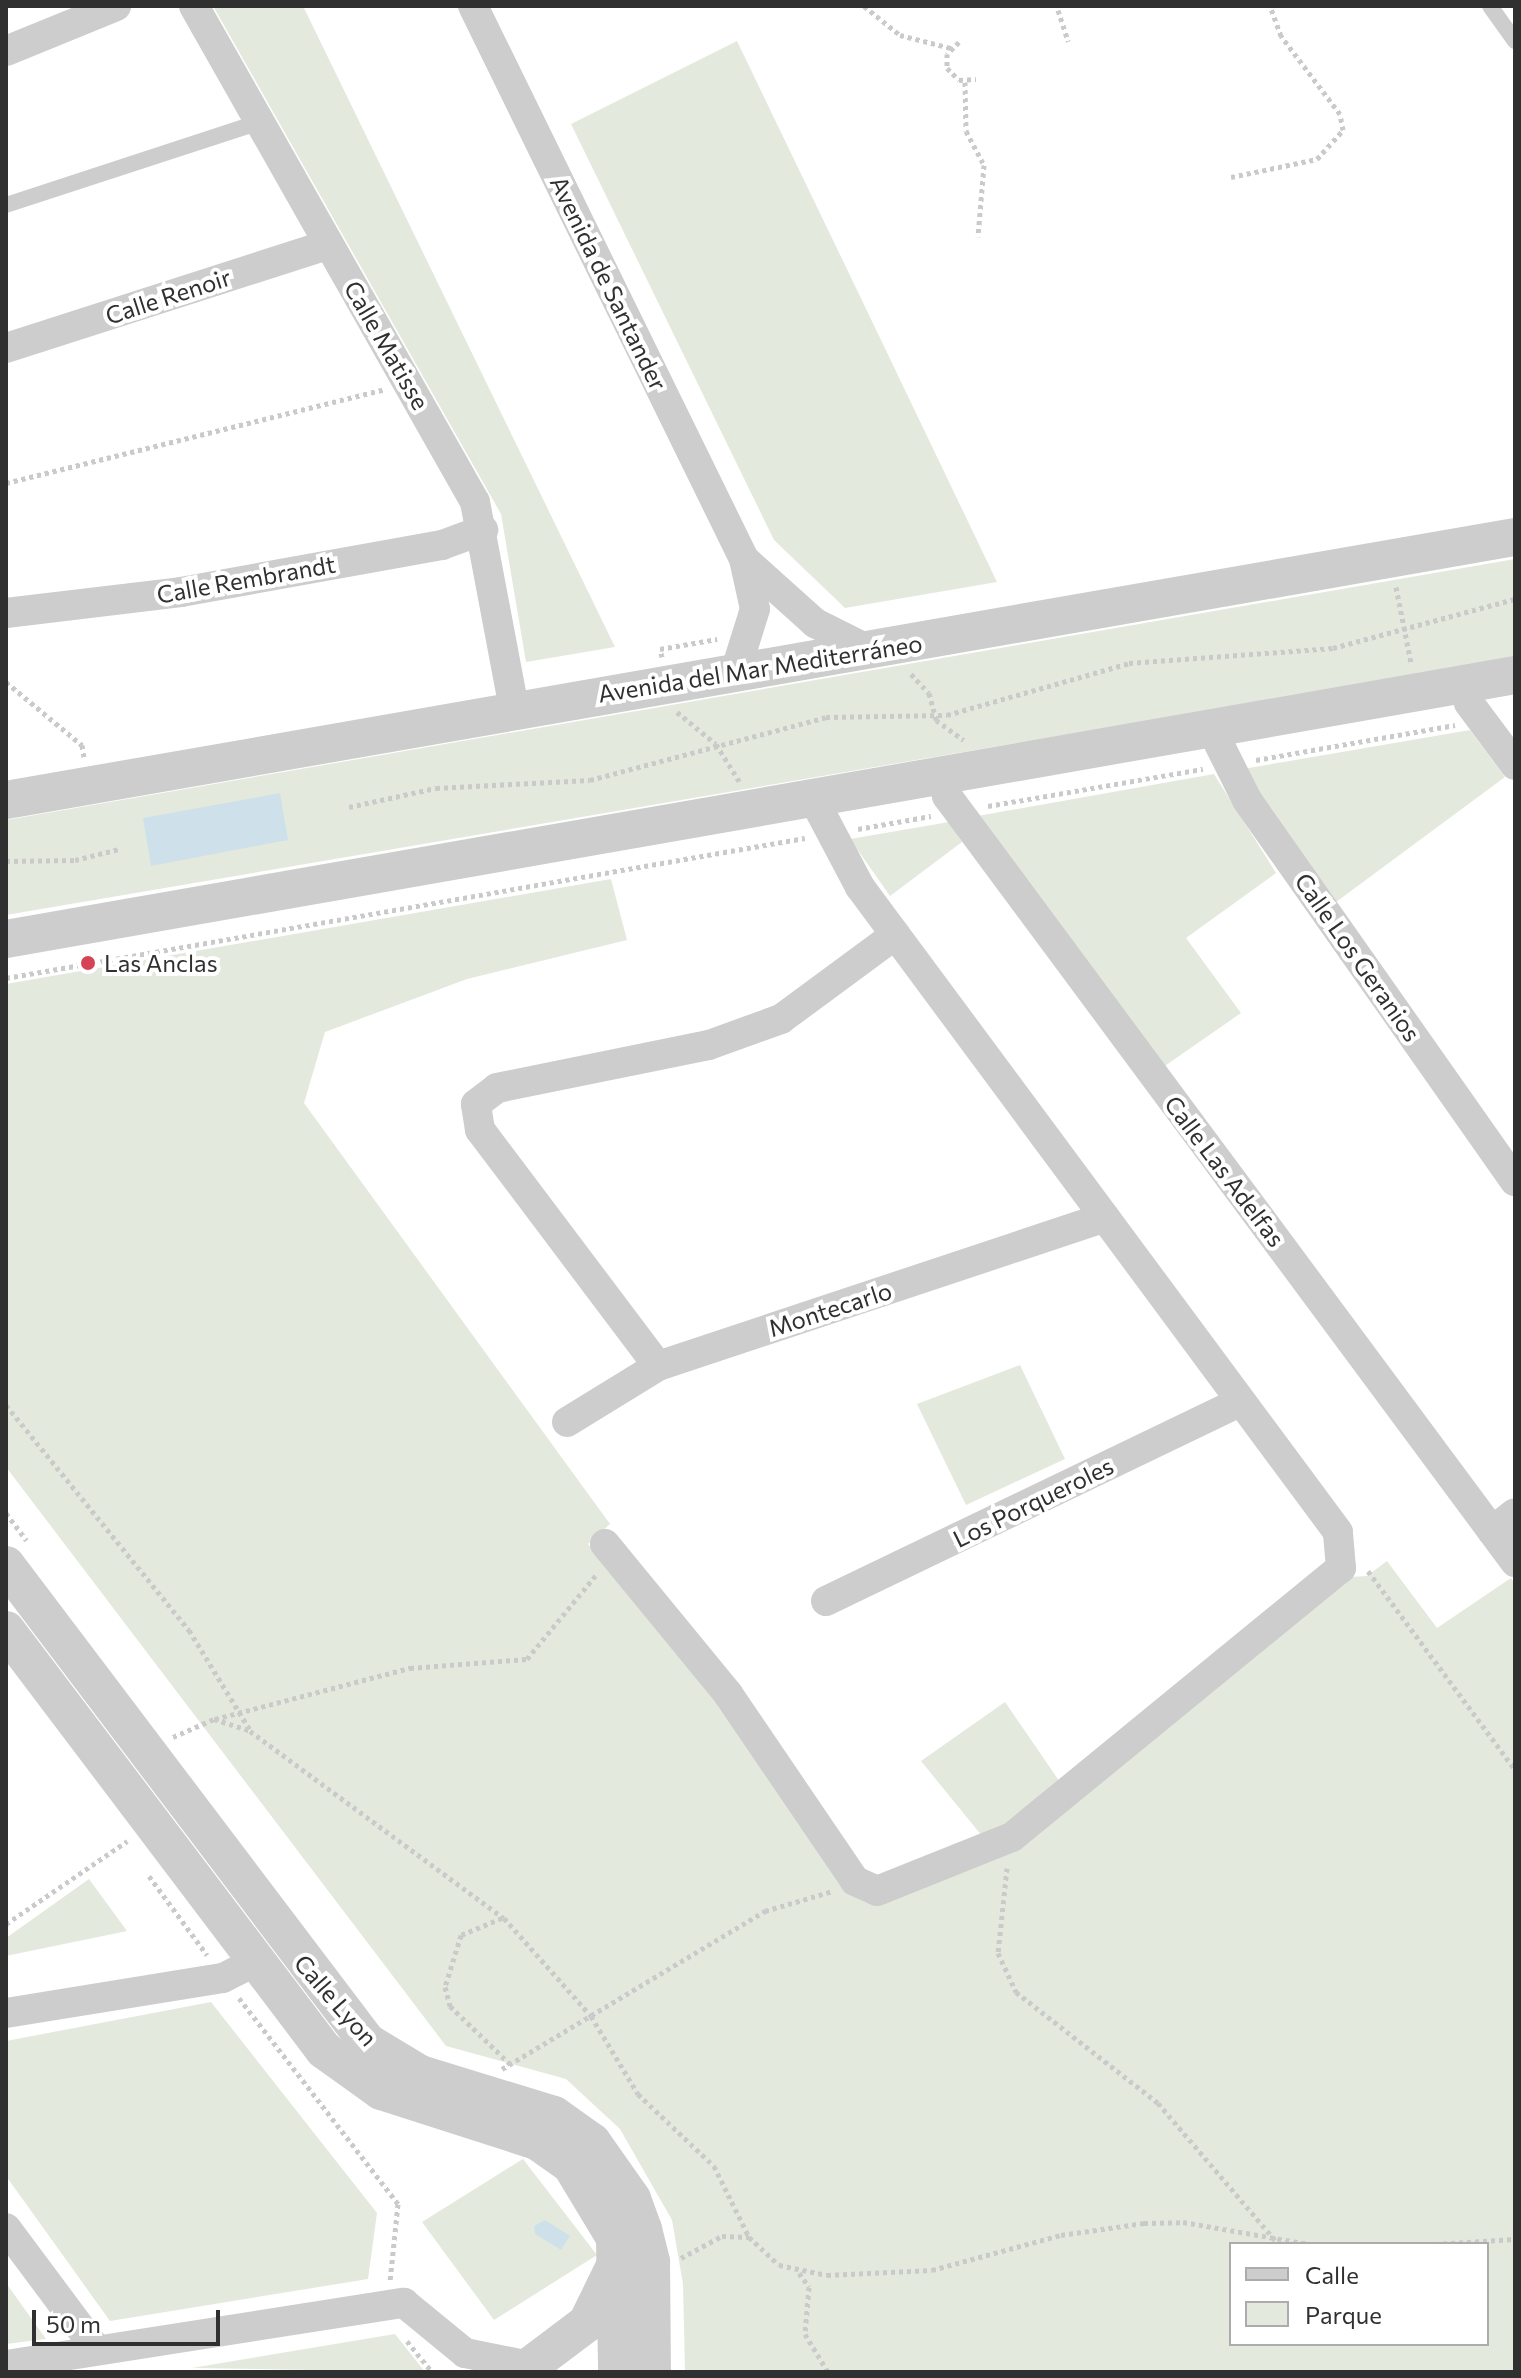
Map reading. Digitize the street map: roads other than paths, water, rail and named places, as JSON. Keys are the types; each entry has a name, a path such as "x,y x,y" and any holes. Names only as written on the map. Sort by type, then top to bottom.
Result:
{"street":[{"path":"6,51 116,6"},
{"name":"Calle Matisse","path":"194,6 409,381 483,530 514,708"},
{"name":"Avenida de Santander","path":"473,6 744,559 755,609 752,633 735,673"},
{"name":"Calle Renoir","path":"6,348 329,244"},
{"name":"Calle Rembrandt","path":"6,613 197,589 442,545 483,530"},
{"name":"Avenida del Mar Mediterráneo","path":"6,800 514,708 880,649 1515,537"},
{"name":"Avenida de Santander","path":"744,559 815,623 880,649"},
{"path":"6,939 1515,675"},
{"path":"1465,684 1482,720 1515,765"},
{"name":"Calle Los Geranios","path":"1211,728 1226,765 1515,1181"},
{"name":"Calle Las Adelfas","path":"942,777 958,812 1503,1522 1515,1562"},
{"path":"612,1552 728,1694 861,1886 884,1889 1012,1837 1169,1715 1341,1568 1344,1556 1338,1532 895,935 826,835 813,798"},
{"path":"658,1366 480,1130 476,1104 497,1088 709,1045 781,1019 895,935"},
{"name":"Montecarlo","path":"567,1422 658,1366 1105,1217"},
{"name":"Los Porqueroles","path":"826,1601 1240,1402"},
{"name":"Calle Lyon","path":"6,1565 367,2042 420,2074 533,2109 592,2142 632,2199 651,2262 652,2372"},
{"name":"Calle Lyon","path":"6,1630 132,1838 239,1970 354,2077 415,2105 537,2141 571,2165 604,2210 619,2256 617,2372"},
{"path":"6,2013 239,1970"},
{"path":"6,2228 97,2350"},
{"path":"6,2365 404,2303 465,2353 539,2369 587,2323 619,2256"}],"lane":[{"path":"1490,6 1515,41"},
{"path":"6,205 260,122"}],"place":[{"name":"Las Anclas","path":"88,963"}]}
